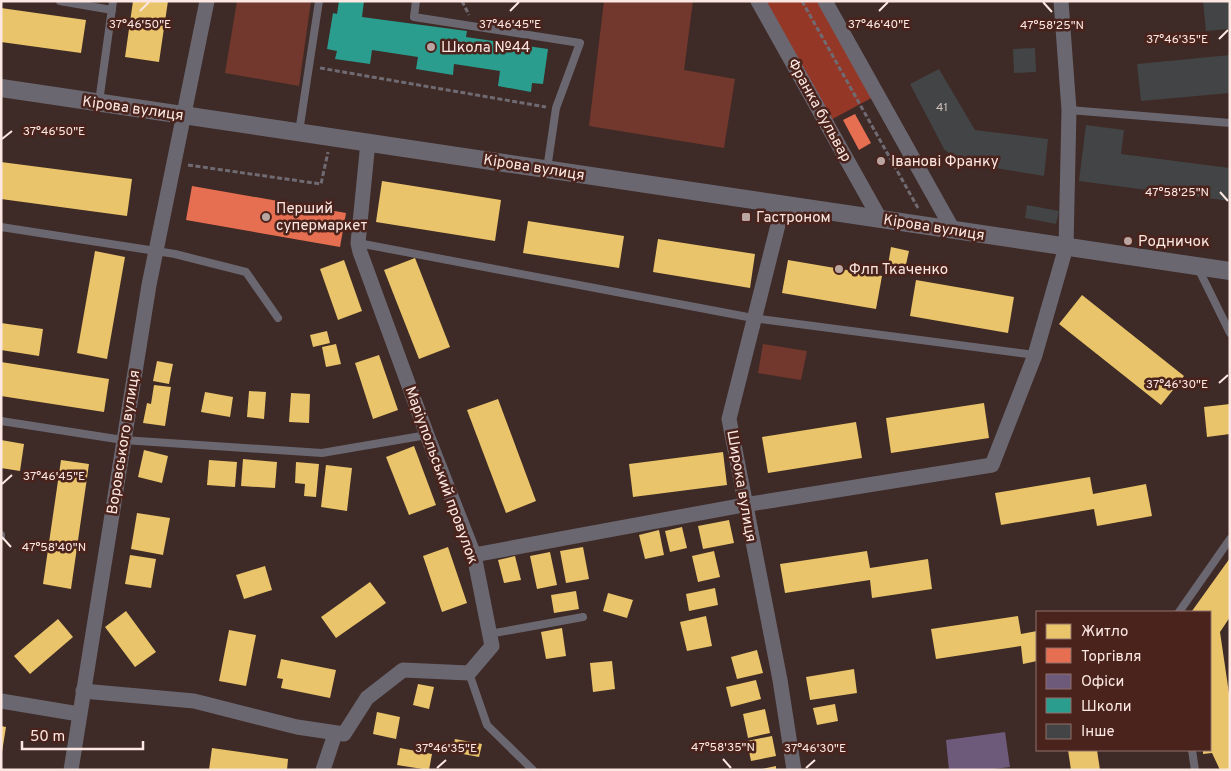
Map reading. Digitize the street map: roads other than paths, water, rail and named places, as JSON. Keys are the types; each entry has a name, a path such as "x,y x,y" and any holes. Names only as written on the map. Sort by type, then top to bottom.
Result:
{"street":[{"name":"Воровського вулиця","path":"71,770 82,691 155,250 207,1"},
{"name":"Франка бульвар","path":"758,1 880,219"},
{"path":"824,1 953,230"},
{"path":"474,555 744,505 992,465 1035,355 1066,247 1069,110 1061,1"},
{"name":"Кірова вулиця","path":"1,88 1230,271"},
{"name":"Маріупольський провулок","path":"368,142 358,242 427,435 474,555 492,646 469,673"},
{"name":"Широка вулиця","path":"783,205 729,419 744,505 780,680 794,770"},
{"path":"82,691 194,701 335,734 344,734 367,698 403,670 469,673"},
{"path":"1,701 80,714"},
{"path":"323,770 335,734"}],"lane":[{"path":"60,1 112,10"},
{"path":"99,102 113,1"},
{"path":"299,132 319,1"},
{"path":"416,1 414,17 580,42 556,108 547,169"},
{"path":"1069,110 1230,123"},
{"path":"1,227 155,250 246,272 278,318"},
{"path":"358,242 753,318 1035,355"},
{"path":"1198,267 1230,333"},
{"path":"1,421 123,440 322,453 427,435"},
{"path":"1180,611 1230,539"},
{"path":"489,634 583,617"},
{"path":"469,673 488,726 533,770"},
{"path":"1192,751 1195,770"}],"place":[{"name":"Школа №44","path":"431,47"},
{"name":"Іванові Франку","path":"881,161"},
{"name":"Перший супермаркет","path":"266,217"},
{"name":"Гастроном","path":"746,217"},
{"name":"Родничок","path":"1128,241"},
{"name":"Флп Ткаченко","path":"839,269"}]}
